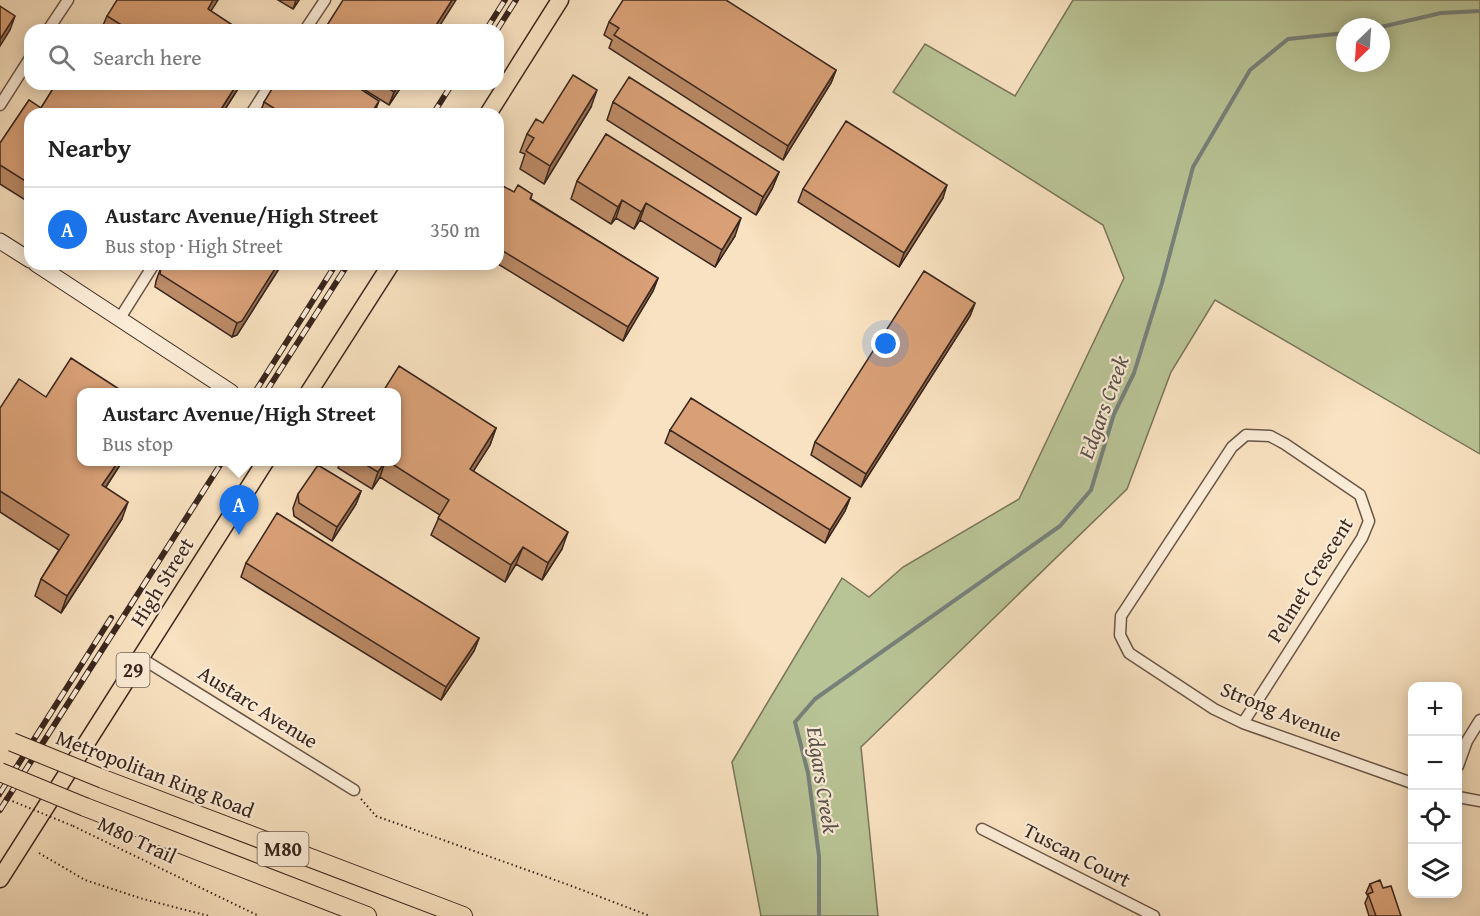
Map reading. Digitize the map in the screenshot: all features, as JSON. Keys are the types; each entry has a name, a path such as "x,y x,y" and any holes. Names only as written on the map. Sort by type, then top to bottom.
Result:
{"highway":[{"name":"Metropolitan Ring Road","path":"6,739 103,779 463,916"},
{"name":"M80","path":"0,772 367,916"}],"main road":[{"path":"504,89 560,0"},
{"path":"492,108 503,90"},
{"path":"0,241 24,256"},
{"path":"45,270 224,388"},
{"path":"312,388 388,270"},
{"name":"High Street","path":"0,879 262,466"}],"street":[{"path":"52,24 68,0"},
{"path":"309,24 325,0"},
{"path":"0,105 24,67"},
{"path":"255,108 266,90"},
{"path":"120,318 150,270"},
{"name":"Pelmet Crescent","path":"1120,635 1121,616 1232,447 1245,435 1270,436 1360,495 1370,521 1362,538 1243,723"},
{"name":"Strong Avenue","path":"1120,635 1129,653 1214,709 1243,723 1408,781"},
{"name":"Austarc Avenue","path":"141,658 354,790"},
{"path":"1462,755 1467,741 1480,720"},
{"path":"1462,798 1480,801"},
{"name":"Tuscan Court","path":"982,829 1154,916"}],"path":[{"path":"354,790 376,816 650,916"},
{"name":"M80 Trail","path":"0,796 73,826 259,916"},
{"path":"39,853 85,880 143,899 209,916"}],"green space":[{"path":"1073,0 1480,0 1480,454 1215,300 1171,372 1127,489 861,747 878,916 761,916 732,762 842,578 869,597 903,567 1019,499 1124,278 1103,225 893,92 925,44 1015,96"}],"building":[{"path":"117,0 213,0 208,9 231,24 120,24 107,16"},
{"path":"343,0 452,0 437,24 328,24"},
{"path":"623,0 726,0 836,70 788,146 614,35 619,28 609,22"},
{"path":"0,6 15,16 0,39"},
{"path":"573,75 597,90 550,166 526,151 534,138 527,134 536,119 543,123"},
{"path":"629,77 779,172 763,197 613,102"},
{"path":"52,90 233,90 222,108 41,108"},
{"path":"271,90 362,90 379,101 375,108 274,108 264,102"},
{"path":"29,100 41,108 24,108 24,180 0,165 0,143"},
{"path":"846,121 947,185 904,253 803,189"},
{"path":"606,134 741,218 722,250 646,203 641,212 622,200 618,207 577,181"},
{"path":"518,185 532,194 530,199 658,278 628,327 504,252 504,187 514,192"},
{"path":"161,270 274,270 242,321 237,323 160,274"},
{"path":"924,271 975,303 866,474 815,442"},
{"path":"71,358 117,388 77,388 77,466 115,466 102,485 128,502 67,596 41,579 69,535 0,491 0,408 19,379 46,397"},
{"path":"399,366 496,428 470,469 568,532 548,563 523,547 511,565 438,518 449,500 395,466 401,466 401,388 385,388"},
{"path":"691,398 850,498 830,530 670,430"},
{"path":"317,466 361,491 337,527 299,503 298,494"},
{"path":"368,466 382,466 378,472"},
{"path":"277,513 479,638 446,687 246,563"},
{"path":"1380,880 1383,888 1391,886 1401,916 1376,916 1368,894 1373,892 1370,884"}],"waterway":[{"name":"Edgars Creek","path":"1390,25 1441,13 1480,11"},
{"name":"Edgars Creek","path":"819,916 819,856 808,773 795,722 815,699 1060,526 1091,490 1114,414 1134,373 1162,283 1193,167 1250,70 1288,39 1336,34"}],"railway":[{"path":"490,24 505,0"},
{"path":"501,24 516,0"},
{"path":"437,108 448,90"},
{"path":"258,388 332,270"},
{"path":"269,388 344,270"},
{"path":"0,810 219,466"},
{"path":"0,793 111,618"}],"place":[{"name":"Austarc Avenue/High Street","path":"239,535"}]}
